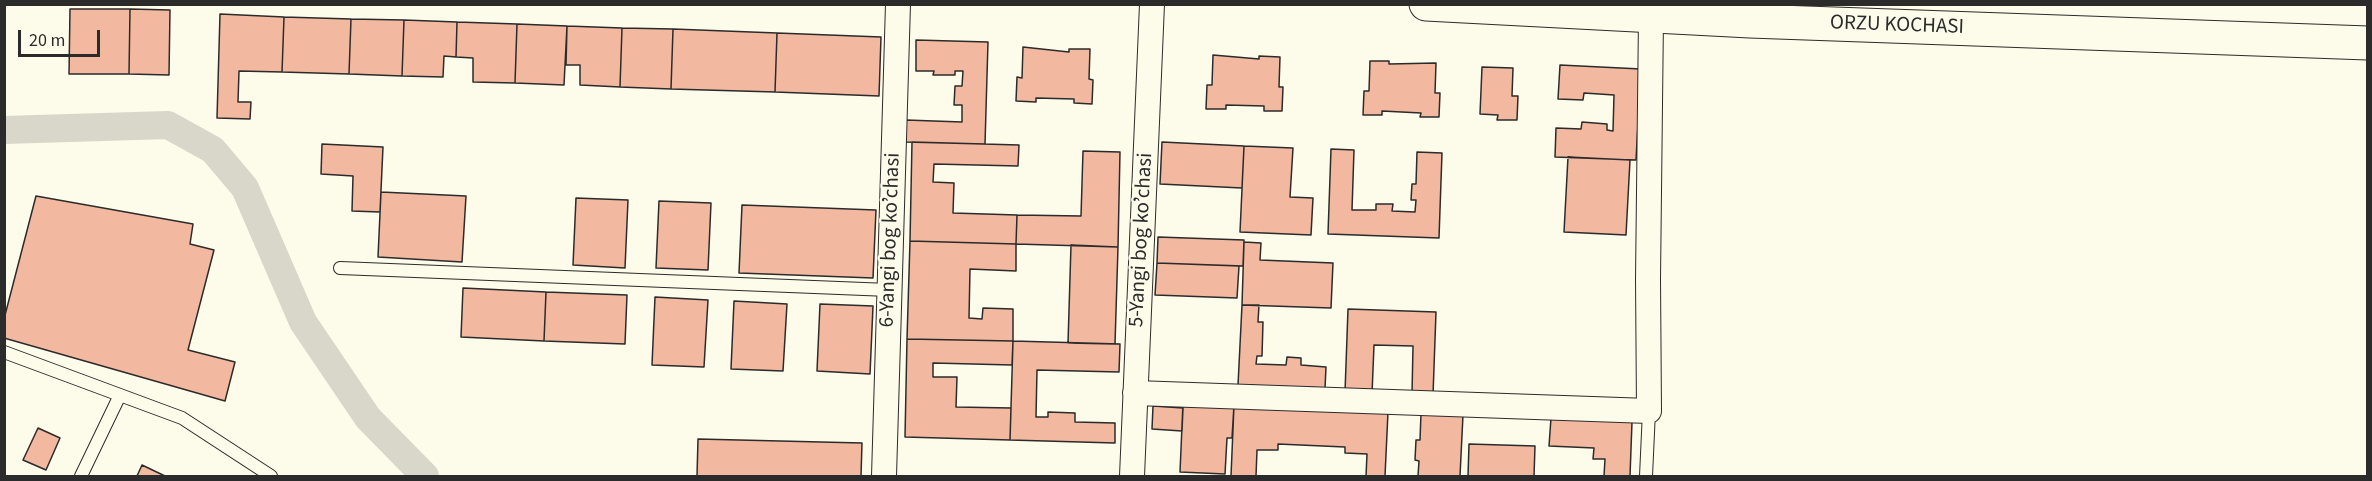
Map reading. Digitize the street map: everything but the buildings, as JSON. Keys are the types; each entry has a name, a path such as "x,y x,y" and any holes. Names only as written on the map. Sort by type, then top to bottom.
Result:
{"main road":[{"name":"ORZU KOCHASI","path":"1426,4 1651,17 1753,13 2367,43"}],"street":[{"name":"6-Yangi bog koʼchasi","path":"884,477 898,4"},
{"name":"5-Yangi bog koʼchasi","path":"1132,477 1152,4"},
{"path":"1135,393 1649,411 1651,17"}],"lane":[{"path":"340,268 889,290"},
{"path":"4,352 182,418 271,477"},
{"path":"81,477 120,395"},
{"path":"1646,477 1649,411"}],"waterway":[{"path":"4,130 168,125 213,150 245,188 303,322 368,418 425,476"}]}
